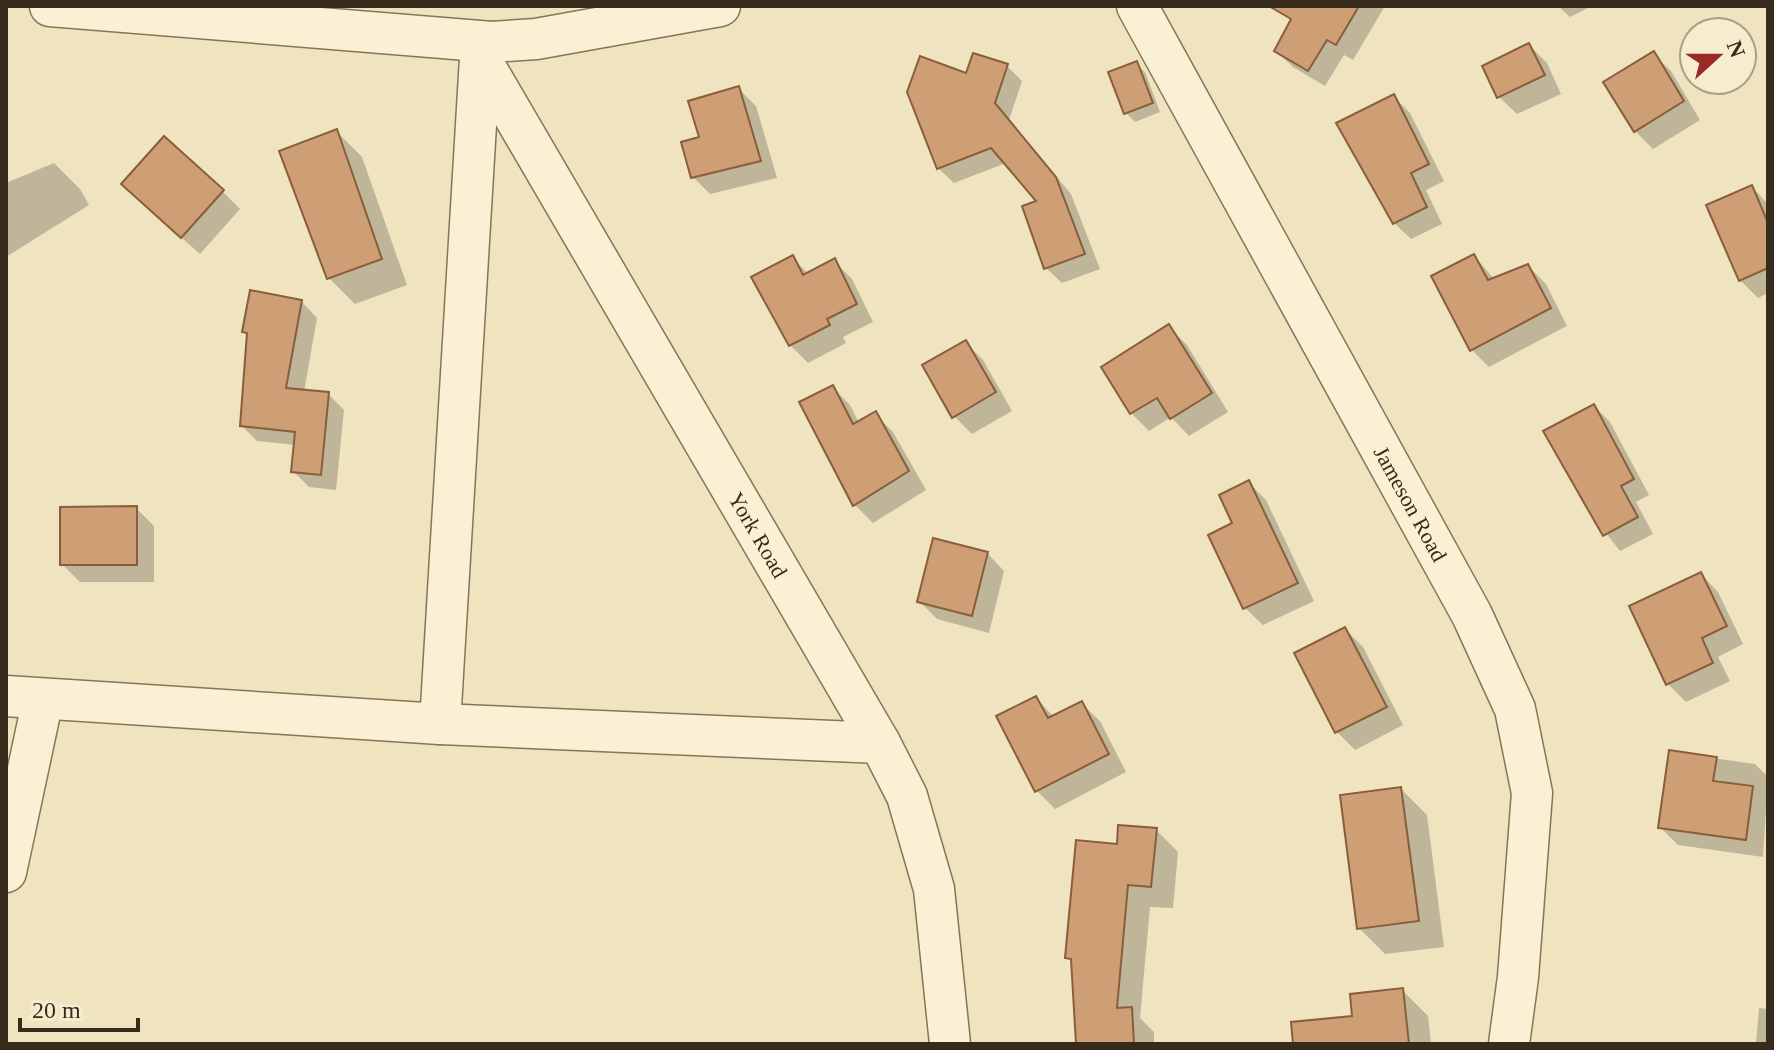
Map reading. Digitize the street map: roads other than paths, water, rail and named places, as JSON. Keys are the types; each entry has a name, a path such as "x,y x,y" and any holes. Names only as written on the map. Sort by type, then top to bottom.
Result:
{"street":[{"path":"50,6 486,50 720,6"},
{"name":"Jameson Road","path":"1137,6 1472,615 1515,709 1532,793 1518,977 1509,1044"},
{"path":"440,724 486,50"},
{"name":"York Road","path":"486,50 880,743 907,796 934,889 950,1044"},
{"path":"6,872 24,698 440,724 880,743"}]}
